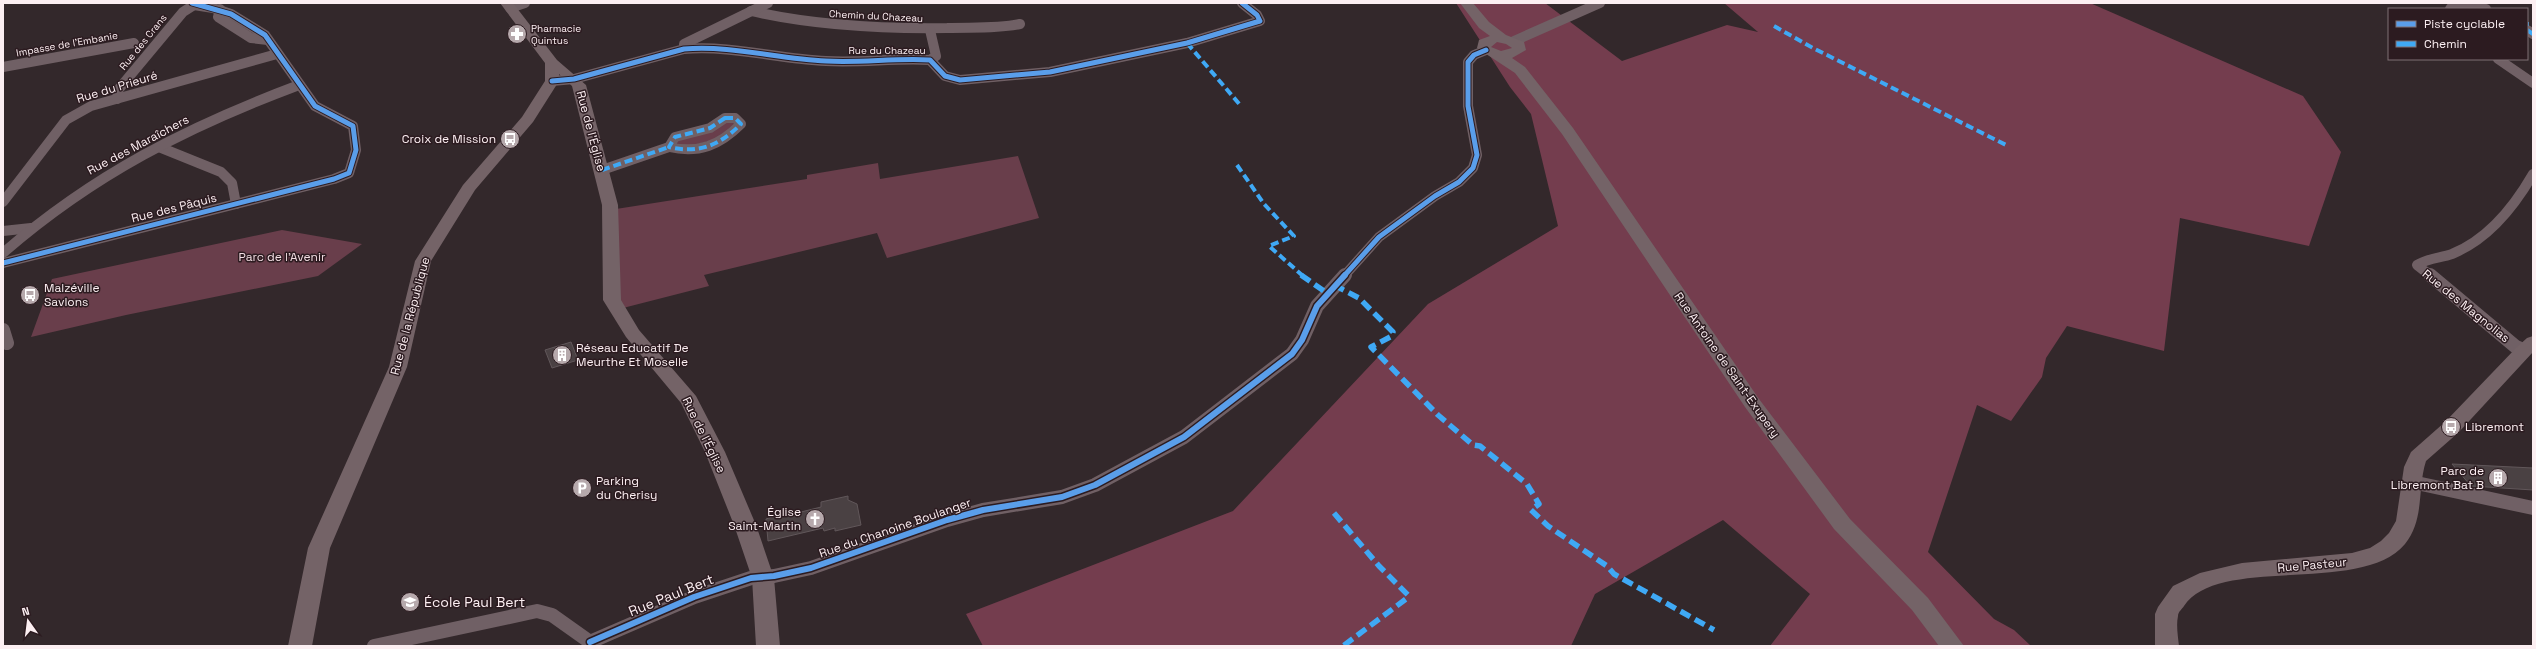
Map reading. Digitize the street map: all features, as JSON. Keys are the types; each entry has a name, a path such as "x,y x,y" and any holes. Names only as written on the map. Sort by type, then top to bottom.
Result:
{"main road":[{"path":"1466,3 1484,25 1511,44"},
{"path":"508,5 532,34 552,72 574,79"},
{"path":"1484,25 1490,48"},
{"path":"1490,48 1511,44"},
{"path":"1490,48 1511,44"},
{"name":"Rue Antoine de Saint-Exupery","path":"1511,44 1520,70 1568,132 1774,434 1853,537 1912,596 1952,646"},
{"name":"Rue Antoine de Saint-Exupery","path":"1490,48 1520,70"},
{"name":"Rue de la République","path":"300,646 319,548 326,527 382,409 398,367 423,261 469,188 528,119 552,72"},
{"name":"Rue de l'Église","path":"574,79 579,85 610,205 610,285 612,300 632,332 689,400 726,480 745,525 763,578 768,646"},
{"name":"Rue Pasteur","path":"2167,646 2163,626 2168,608 2178,593 2196,582 2228,572 2339,564 2368,557 2387,548 2398,538 2406,526 2410,513 2412,482 2418,457 2451,427 2528,346"}],"street":[{"path":"508,5 525,3"},
{"path":"684,49 684,44 701,34 768,3"},
{"name":"Rue du Chazeau","path":"574,79 684,49 698,47 766,53 812,60 930,60 945,76 960,80 1052,72 1187,43 1260,21 1257,15 1242,3"},
{"path":"1511,44 1600,3"},
{"path":"2451,8 2453,5 2462,3 2482,8"},
{"path":"193,4 220,9 218,17 251,38 268,40 299,85"},
{"name":"Rue des Crans","path":"117,99 118,90 183,12 193,4"},
{"name":"Chemin du Chazeau","path":"751,11 822,24 930,30 1006,28 1020,24"},
{"path":"2529,25 2533,34"},
{"name":"Chemin du Chazeau","path":"930,30 936,56 930,60"},
{"name":"Impasse de l'Embanie","path":"3,67 134,42"},
{"name":"Rue du Chanoine Boulanger","path":"763,578 811,568 947,520 983,510 1062,497 1096,485 1184,437 1292,354 1302,340 1317,306 1379,237 1435,196 1459,182 1473,168 1477,155 1468,106 1468,62 1474,55 1490,48"},
{"name":"Rue du Prieuré","path":"3,202 70,116 91,106 277,54"},
{"path":"2499,60 2533,83"},
{"name":"Rue des Maraîchers","path":"3,253 31,228 94,183 159,147 225,114 299,85"},
{"name":"Rue des Pâquis","path":"3,263 334,179 349,172 353,166 355,129 315,106 299,85"},
{"path":"602,170 669,147 687,151 712,145 729,136 741,124 736,118 725,118 710,128 675,137 669,147"},
{"path":"159,147 222,172 232,183 236,204"},
{"name":"Rue des Magnolias","path":"2528,346 2417,265 2469,245 2513,207 2533,174"},
{"path":"3,231 31,228"},
{"path":"3,330 4,346"},
{"path":"2412,482 2533,508"},
{"name":"Rue Paul Bert","path":"374,646 537,611 552,615 590,644 694,597 751,578 763,578"}],"green space":[{"path":"726,121 736,124 724,137 694,145 675,146 676,139"},
{"path":"1018,156 1039,218 887,258 877,233 704,275 709,286 623,308 618,294 616,209 807,179 807,175 878,163 880,179"},
{"name":"Parc de l’Avenir","path":"282,230 362,244 318,276 126,315 31,337 52,279"}],"shaded area":[{"path":"1456,3 1545,3 1622,61 1727,25 1758,32 1724,3 2090,3 2303,96 2341,152 2309,246 2180,218 2164,351 2067,326 2046,358 2042,377 2011,421 1977,405 1928,552 1994,619 2014,630 2031,646 1770,646 1810,594 1723,520 1595,594 1571,646 983,646 966,614 1233,511 1428,304 1558,226 1531,114 1510,87"}],"building":[{"name":"Réseau Educatif De Meurthe Et Moselle","path":"571,342 578,360 552,368 545,350"},
{"name":"Parc de Libremont Bat B","path":"2452,464 2533,468 2533,490 2471,486"},
{"name":"Église Saint-Martin","path":"848,496 848,500 857,504 861,525 835,531 835,528 824,531 823,528 768,541 766,519 785,513 785,516 821,507 821,502"}],"marked path":[{"path":"1774,26 1813,48 2008,146"},
{"path":"2528,31 2533,34"},
{"path":"1187,43 1241,106"},
{"path":"602,170 669,147 687,151 712,145 729,136 741,124 735,118 725,118 710,128 675,137 669,147"},
{"path":"1237,165 1264,204 1294,236 1269,246 1295,271 1327,293"},
{"path":"1334,285 1343,288 1359,298 1393,332 1392,336 1371,347 1438,415 1473,445 1480,446 1527,484 1539,504 1531,510 1548,526 1607,566 1614,574 1714,630"},
{"path":"1334,513 1379,566 1408,595 1406,599 1343,646"}],"cycle path":[{"path":"3,263 334,179 349,173 356,150 356,136 353,126 315,106 265,35 240,18 223,10 194,5 192,3"},
{"path":"552,81 574,79 684,49 700,48 732,49 795,58 841,62 900,59 930,60 945,76 960,80 1050,72 1187,43 1260,21 1257,15 1242,3"},
{"path":"590,642 694,597 751,578 774,576 811,568 947,520 983,510 1062,497 1095,485 1184,437 1292,354 1302,340 1317,306 1379,237 1435,196 1459,182 1473,168 1477,155 1468,106 1468,62 1474,55 1486,50"}],"place":[{"name":"Pharmacie Quintus","path":"517,34"},
{"name":"Croix de Mission","path":"510,139"},
{"name":"Malzéville Savlons","path":"30,295"},
{"name":"Réseau Educatif De Meurthe Et Moselle","path":"562,355"},
{"name":"Libremont","path":"2451,427"},
{"name":"Parc de Libremont Bat B","path":"2498,478"},
{"name":"Parking du Cherisy","path":"582,488"},
{"name":"Église Saint-Martin","path":"815,519"},
{"name":"École Paul Bert","path":"410,602"}]}
